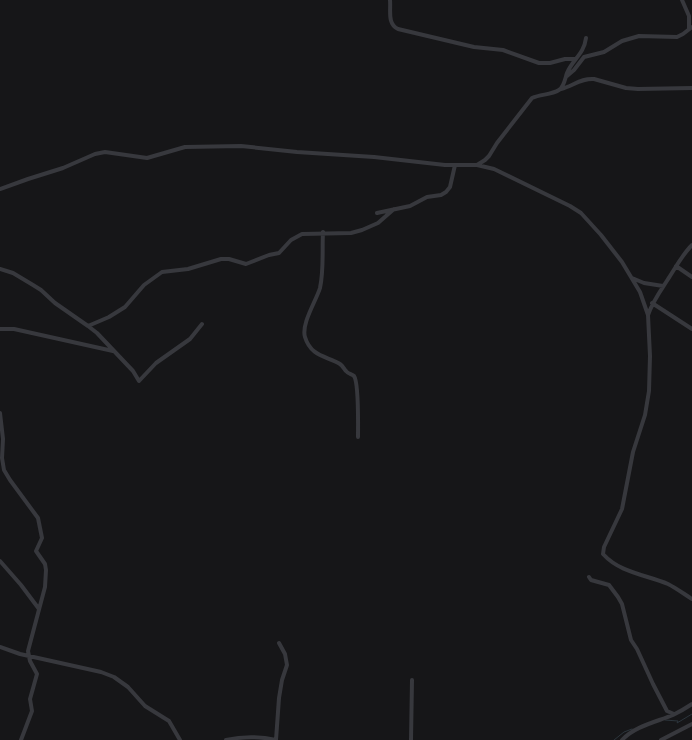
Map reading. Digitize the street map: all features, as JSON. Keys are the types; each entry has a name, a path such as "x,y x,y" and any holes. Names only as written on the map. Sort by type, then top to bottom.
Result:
{"street":[{"path":"390,0 390,20 398,29 474,47 503,50 539,63 575,59"},
{"path":"567,76 574,70 584,57 604,52 622,41 639,36 677,37 683,34 691,28 688,13 682,0"},
{"path":"561,89 575,59 585,48 586,38"},
{"path":"477,165 489,156 497,142 529,101 539,95 554,92 574,83 588,79 594,79 626,88 692,88"},
{"path":"0,189 105,152 147,158 185,147 248,146 291,151 374,156 446,165 477,165 494,168 570,206 581,214 601,235 622,262 640,292 648,315 650,356 649,384 645,415 633,452 622,509 604,547 603,554 620,566 640,576 669,585 692,598"},
{"path":"377,213 416,204 427,196 439,196 446,192 452,181 455,165"},
{"path":"88,326 109,317 125,307 144,285 162,272 188,269 221,259 229,259 246,264 269,255 279,253 291,240 302,234 323,232 351,233 378,223 394,210"},
{"path":"323,232 321,280 306,325 305,338 309,346 318,354 340,364 346,372 354,376 357,387 358,437"},
{"path":"648,315 652,303 676,266 692,245"},
{"path":"676,266 692,277"},
{"path":"0,269 13,274 41,290 55,303 97,333 140,380 156,363 190,339 202,324"},
{"path":"632,277 644,283 663,286"},
{"path":"652,303 692,329"},
{"path":"0,328 14,329 113,351"},
{"path":"0,413 4,470 38,518 42,533 41,541 36,552 45,564 46,570 45,587 29,644 29,655 37,674 30,698 32,711 21,740"},
{"path":"0,561 39,609"},
{"path":"589,577 591,580 609,585 618,597 622,604 631,640 637,649 667,711 674,714"},
{"path":"226,740 253,736 276,740 279,698 282,680 287,665 285,654 279,643"},
{"path":"0,646 20,654 101,672 118,679 128,687 145,706 169,721 180,740"},
{"path":"411,740 412,680"},
{"path":"622,740 633,731 674,714 692,704"},
{"path":"661,740 692,724"}],"waterway":[{"path":"665,720 678,721 677,723 692,714"},
{"path":"614,740 624,732 632,729"}]}
